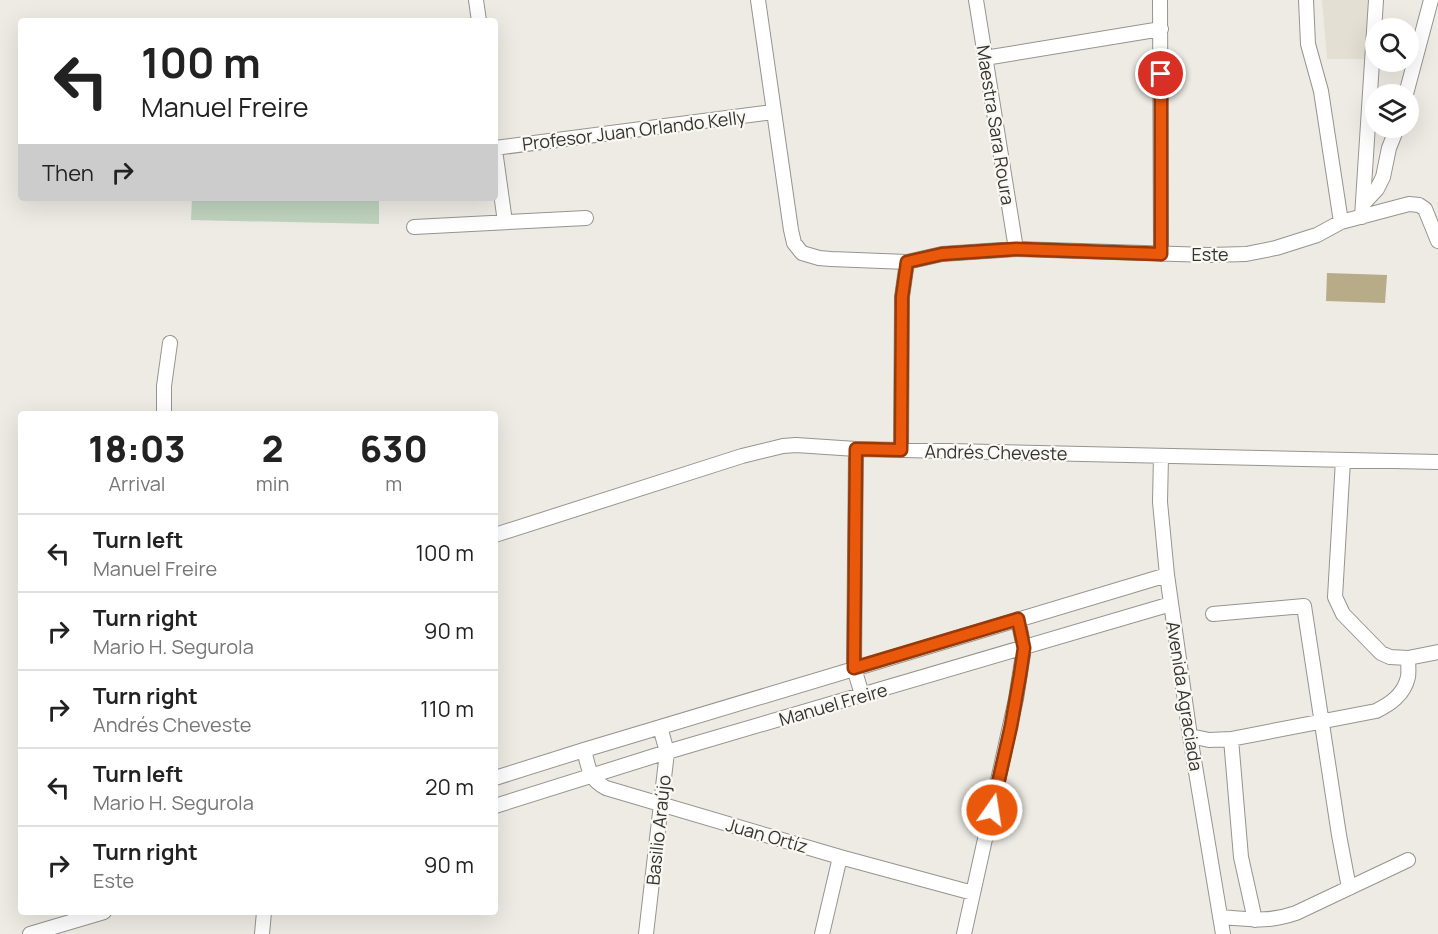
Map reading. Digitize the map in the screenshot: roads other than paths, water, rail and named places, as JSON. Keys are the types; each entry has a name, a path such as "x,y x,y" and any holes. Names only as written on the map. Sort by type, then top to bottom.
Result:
{"street":[{"path":"476,0 479,18"},
{"path":"758,0 773,112"},
{"name":"Maestra Sara Roura","path":"976,0 1016,249"},
{"path":"1160,0 1161,254"},
{"path":"1306,0 1308,44 1321,92 1341,222"},
{"path":"1363,210 1376,0"},
{"path":"1409,84 1431,0"},
{"path":"985,58 1161,29"},
{"name":"Profesor Juan Orlando Kelly","path":"498,149 773,112"},
{"name":"Este","path":"773,112 794,243 802,253 825,259 907,262 942,254 1016,249 1161,254 1246,254 1276,248 1317,235 1363,210 1409,204 1419,205 1425,209 1438,241"},
{"path":"1363,210 1383,177 1393,138"},
{"path":"498,171 505,222"},
{"path":"414,228 586,218"},
{"path":"901,450 902,297 907,262"},
{"path":"164,411 164,386 170,343"},
{"name":"Andrés Cheveste","path":"498,535 764,450 796,446 1438,462"},
{"path":"856,449 854,668 862,695"},
{"name":"Avenida Agraciada","path":"1161,456 1160,502 1167,575 1190,736 1223,934"},
{"path":"1343,460 1335,597 1343,615 1381,653 1390,657 1408,658 1438,652"},
{"name":"Manuel Freire","path":"498,777 1167,575"},
{"name":"Manuel Freire","path":"498,805 667,752 1171,604"},
{"path":"1213,614 1304,606 1349,888"},
{"path":"964,934 1011,726 1024,648 1018,619"},
{"path":"1190,736 1209,740 1231,739 1376,711 1391,703 1402,692 1408,677 1408,658"},
{"name":"Basilio Araújo","path":"646,934 667,752 660,727"},
{"path":"1231,739 1241,857 1255,920"},
{"path":"584,750 591,776"},
{"name":"Juan Ortíz","path":"591,776 594,781 606,788 973,893"},
{"path":"822,934 840,856"},
{"path":"1220,917 1255,920 1280,919 1408,860"},
{"path":"30,934 94,915"},
{"path":"262,934 264,915"}]}
